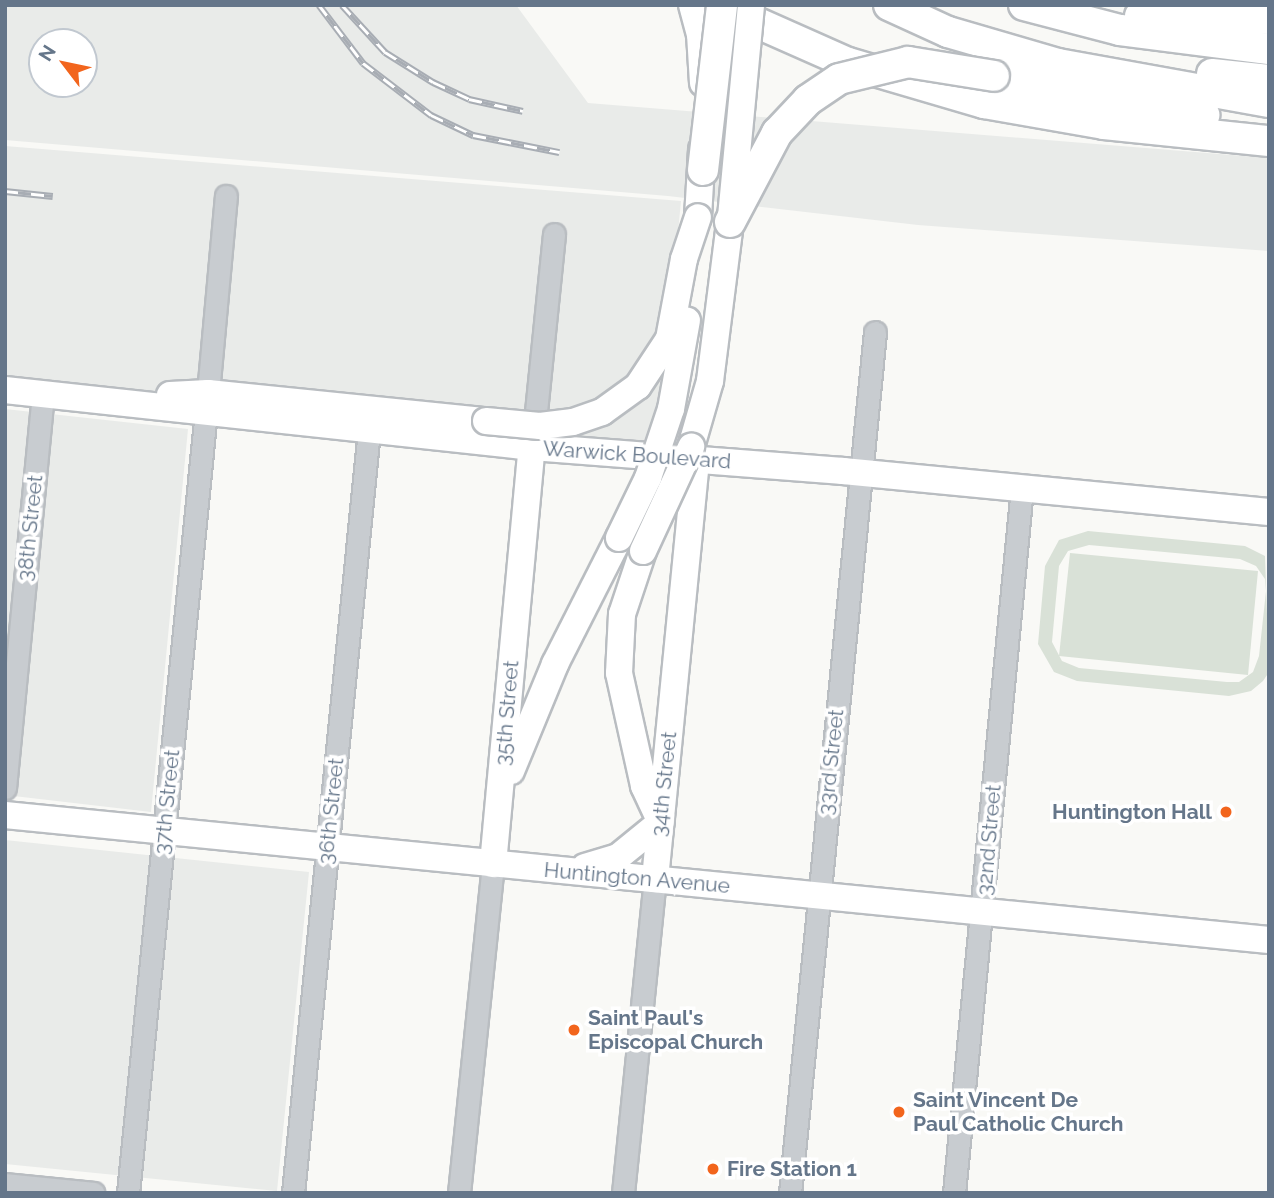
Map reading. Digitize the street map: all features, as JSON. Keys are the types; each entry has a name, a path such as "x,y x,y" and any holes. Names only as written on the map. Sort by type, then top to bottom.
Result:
{"highway":[{"path":"703,170 720,5 848,63 984,103 1104,124 1269,141"},
{"path":"889,5 948,32 1058,64 1269,102"},
{"path":"919,5 1086,54 1269,80"},
{"path":"1024,5 1120,30 1269,49"},
{"path":"1055,5 1141,16 1269,19"},
{"path":"730,222 777,132 808,100 839,79 908,62 1269,125"}],"main road":[{"path":"499,806 546,684 648,478 671,409 703,170 702,52 692,5"},
{"path":"564,871 618,857 660,822 644,786 620,673 622,614 643,551 691,447 710,382 730,222 751,5"},
{"path":"5,390 92,399 207,403 540,426 573,422 602,412 638,386 669,339 684,258 698,217"},
{"name":"Warwick Boulevard","path":"207,403 369,430 532,447 860,472 1269,512"},
{"name":"35th Street","path":"493,864 532,447"},
{"name":"34th Street","path":"655,879 696,458"},
{"name":"Huntington Avenue","path":"5,815 1269,940"}],"street":[{"name":"37th Street","path":"128,1193 226,196"},
{"name":"35th Street","path":"532,447 554,234"},
{"name":"33rd Street","path":"790,1193 875,332"},
{"name":"38th Street","path":"5,788 43,394"},
{"name":"36th Street","path":"293,1193 369,430"},
{"name":"32nd Street","path":"954,1193 1022,488"},
{"name":"35th Street","path":"459,1193 493,864"},
{"name":"34th Street","path":"624,1193 655,879"},
{"path":"5,1184 94,1193"}],"shaded area":[{"path":"5,5 516,5 588,103 1269,158 1269,251 918,225 668,196 5,140"},
{"path":"5,146 681,201 662,399 646,444 5,378"},
{"path":"5,409 188,429 151,812 5,795"},
{"path":"1088,531 1245,546 1265,556 1269,672 1251,691 1229,696 1077,681 1054,672 1038,644 1045,566 1059,540","holes":["1089,545 1240,559 1256,566 1265,579 1266,591 1259,656 1253,672 1239,682 1079,668 1062,661 1052,642 1059,566 1068,551"]},
{"path":"1070,553 1258,571 1248,675 1059,656"},
{"path":"5,840 309,872 277,1191 5,1164"}],"railway":[{"path":"319,5 363,63 431,115 473,135 559,152"},
{"path":"342,5 385,52 433,82 469,99 523,111"},
{"path":"5,191 53,196"}],"place":[{"name":"Huntington Hall","path":"1226,812"},
{"name":"Saint Paul's Episcopal Church","path":"574,1030"},
{"name":"Saint Vincent De Paul Catholic Church","path":"899,1112"},
{"name":"Fire Station 1","path":"713,1169"}]}
